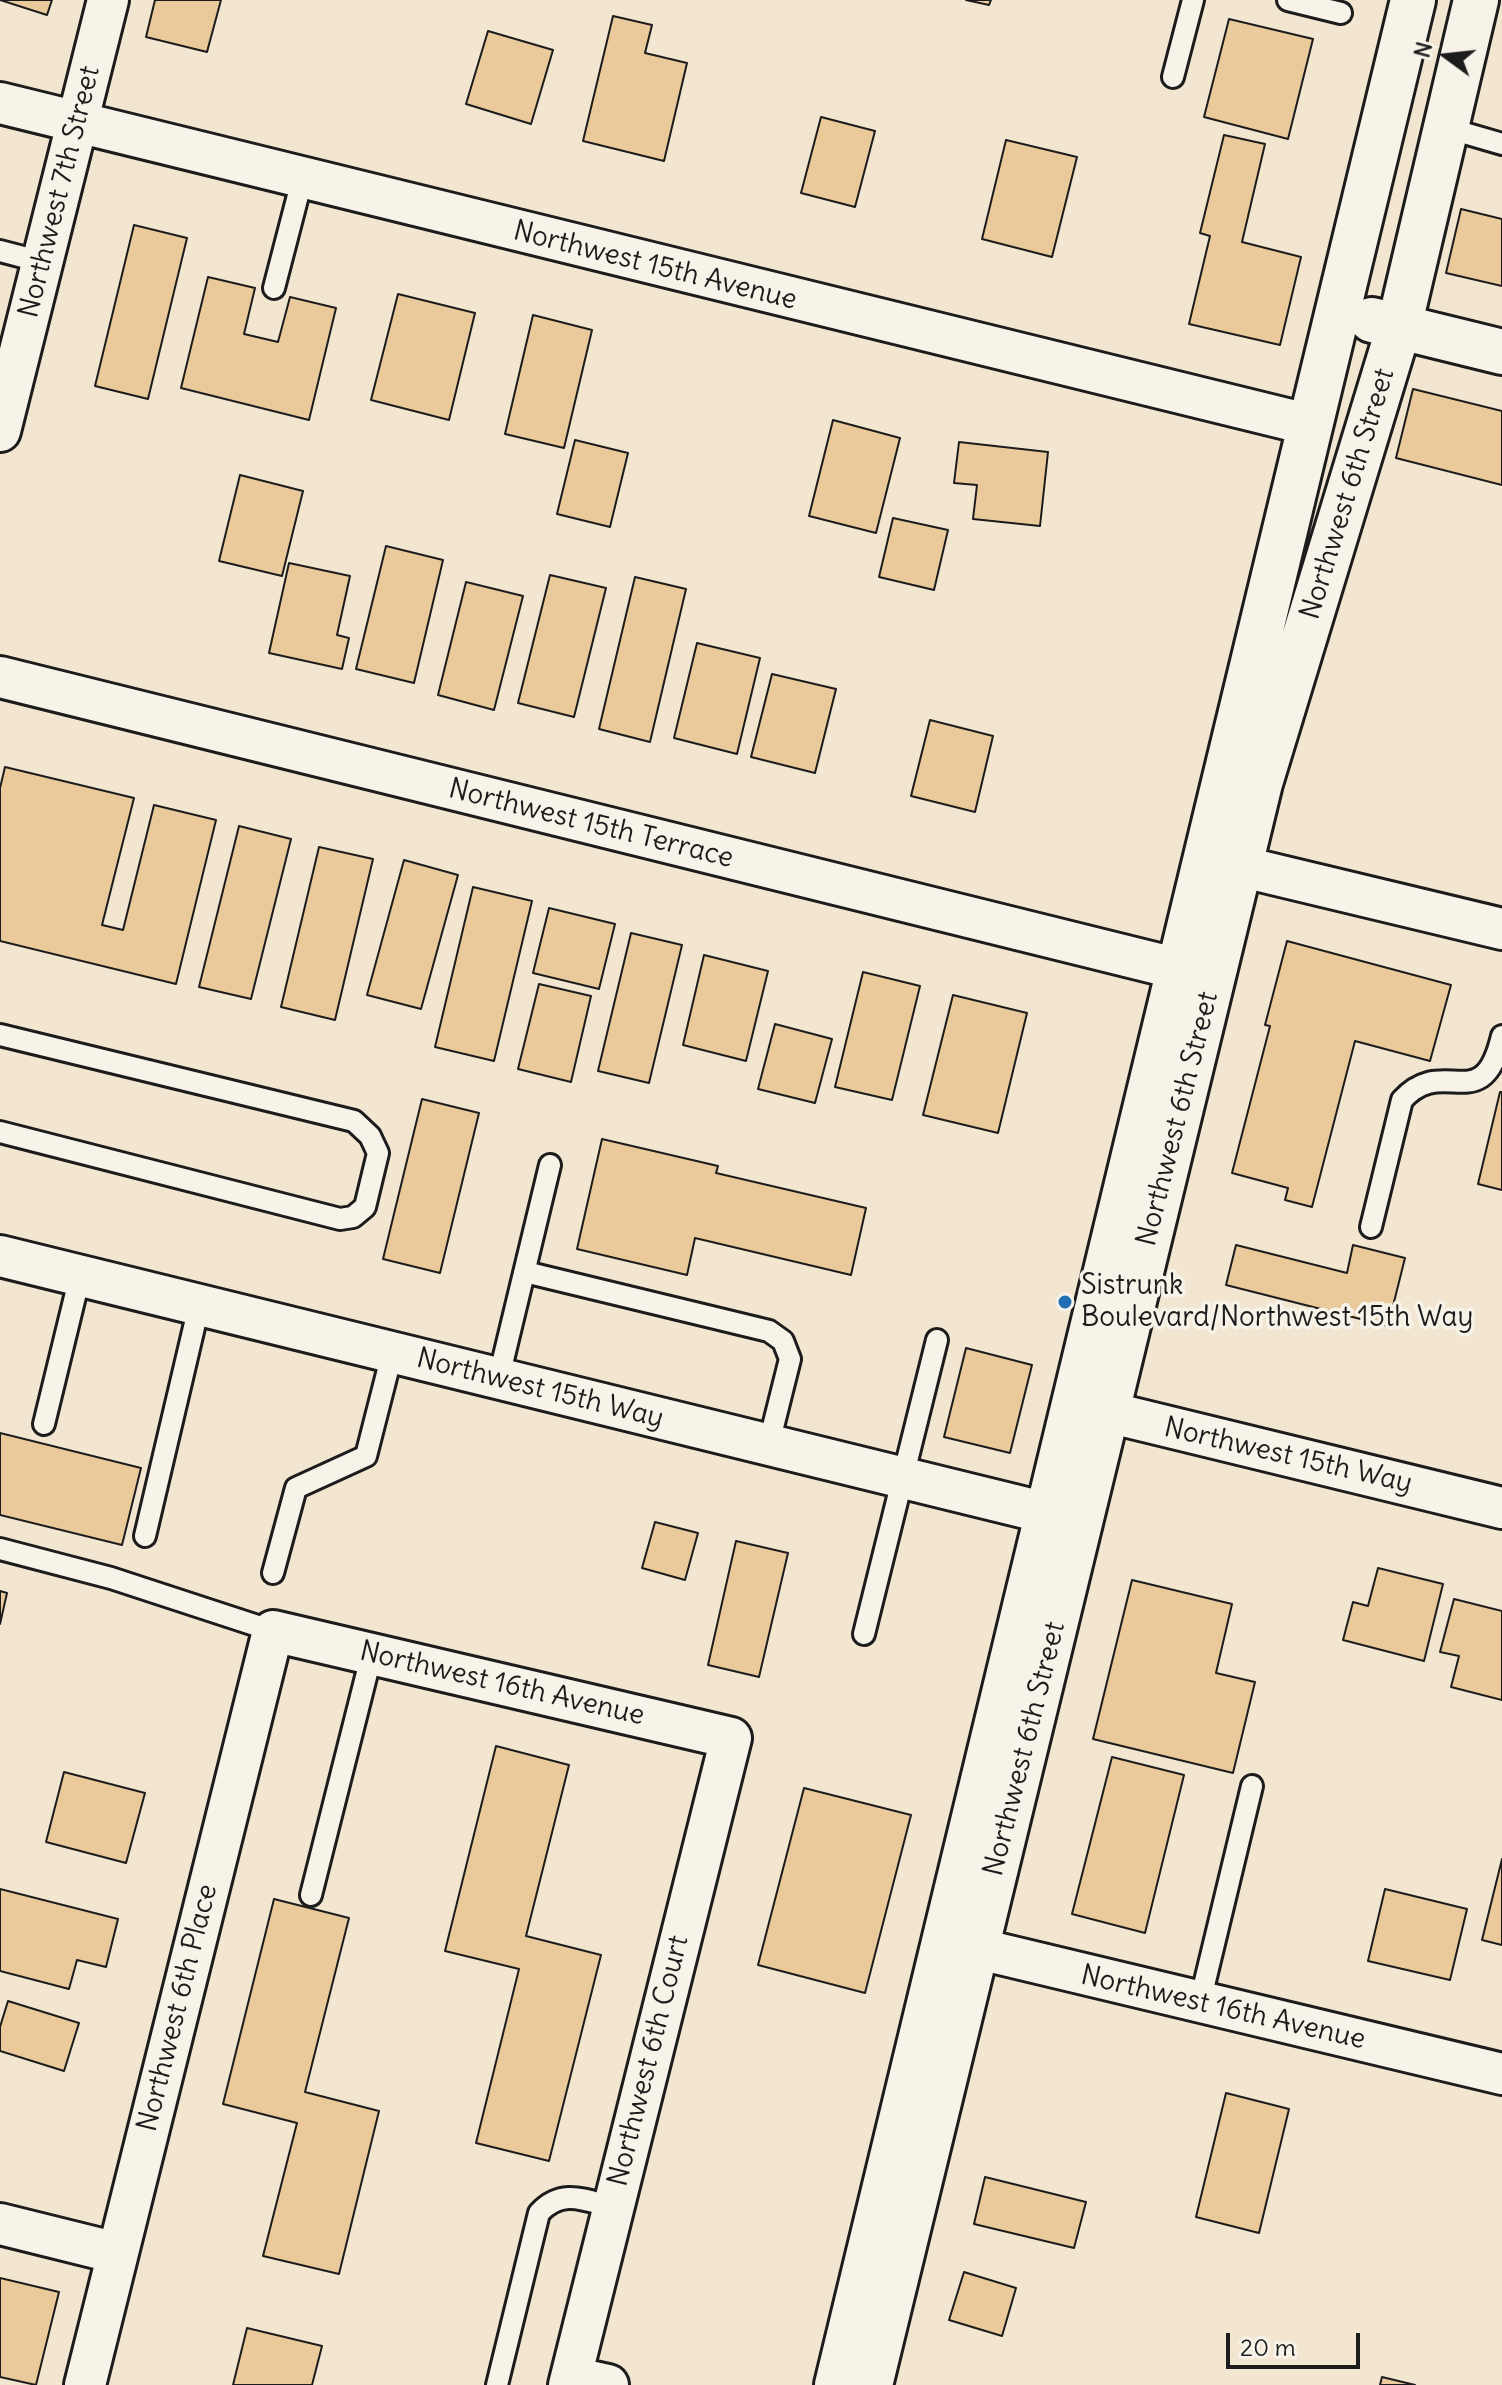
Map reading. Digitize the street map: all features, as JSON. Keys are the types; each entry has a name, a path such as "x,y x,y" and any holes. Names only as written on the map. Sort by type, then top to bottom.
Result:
{"street":[{"name":"Northwest 7th Street","path":"0,431 108,0"},
{"name":"Northwest 6th Street","path":"870,2385 961,1945 1224,862 1311,425 1413,0"},
{"name":"Northwest 6th Street","path":"1224,862 1260,783 1399,327 1476,0"},
{"name":"Northwest 15th Avenue","path":"0,103 302,180 1311,425"},
{"path":"1338,312 1502,352"},
{"name":"Northwest 15th Terrace","path":"0,677 1197,974"},
{"path":"1224,862 1502,929"},
{"name":"Northwest 15th Way","path":"0,1256 498,1381 769,1443 1064,1517"},
{"name":"Northwest 15th Way","path":"1090,1408 1502,1508"},
{"name":"Northwest 16th Avenue","path":"273,1631 731,1738"},
{"name":"Northwest 6th Place","path":"85,2385 273,1631"},
{"name":"Northwest 6th Court","path":"582,2382 612,2207 731,1738"},
{"name":"Northwest 6th Street","path":"837,2385 961,1945"},
{"name":"Northwest 16th Avenue","path":"961,1945 1502,2074"},
{"path":"0,2224 117,2253"}],"lane":[{"path":"1173,77 1193,0"},
{"path":"1288,0 1341,13"},
{"path":"1447,128 1502,144"},
{"path":"274,288 302,180"},
{"path":"0,251 42,262"},
{"path":"0,1035 354,1121 370,1136 378,1153 365,1207 353,1217 340,1219 0,1132"},
{"path":"1371,1227 1402,1100 1413,1087 1433,1081 1462,1082 1482,1078 1495,1066 1502,1036"},
{"path":"498,1381 550,1165"},
{"path":"525,1272 769,1331 783,1341 790,1359 769,1443"},
{"path":"44,1424 80,1276"},
{"path":"145,1536 199,1306"},
{"path":"864,1634 937,1340"},
{"path":"273,1573 296,1488 366,1456 392,1354"},
{"path":"0,1549 111,1578 273,1631"},
{"path":"311,1895 372,1653"},
{"path":"1200,2002 1252,1786"},
{"path":"497,2385 539,2213 551,2201 567,2195 612,2207"}],"building":[{"path":"0,0 52,0 47,15"},
{"path":"155,0 221,0 207,52 146,37"},
{"path":"966,0 991,0 989,5"},
{"path":"613,16 652,25 645,53 687,63 664,161 583,141"},
{"path":"1229,19 1313,39 1288,139 1204,117"},
{"path":"488,31 553,50 531,124 466,104"},
{"path":"821,117 875,131 855,207 801,193"},
{"path":"1224,135 1265,144 1242,242 1301,257 1280,345 1189,324 1210,236 1200,233"},
{"path":"1006,140 1077,157 1052,257 982,239"},
{"path":"1461,209 1502,219 1502,286 1446,273"},
{"path":"134,225 187,238 148,399 95,386"},
{"path":"208,277 255,288 244,334 278,342 290,297 336,308 309,420 181,388"},
{"path":"398,294 475,313 449,420 371,400"},
{"path":"533,315 592,330 564,448 505,434"},
{"path":"1413,389 1502,411 1502,485 1396,458"},
{"path":"833,420 900,438 876,533 809,516"},
{"path":"575,440 628,453 610,527 557,514"},
{"path":"959,442 1048,452 1040,526 973,519 977,485 954,483"},
{"path":"240,475 303,491 282,576 219,561"},
{"path":"893,518 948,530 934,590 879,577"},
{"path":"386,546 443,560 414,683 356,669"},
{"path":"289,563 350,576 337,635 349,638 342,669 269,653"},
{"path":"550,575 606,588 574,717 518,703"},
{"path":"635,577 686,589 650,742 599,729"},
{"path":"466,582 523,596 494,710 438,695"},
{"path":"697,643 760,658 737,754 674,738"},
{"path":"772,674 836,689 815,773 751,757"},
{"path":"930,720 993,736 975,812 911,796"},
{"path":"5,767 134,798 102,925 123,930 154,805 216,820 176,984 0,941 0,788"},
{"path":"239,826 291,839 251,999 199,987"},
{"path":"319,847 373,859 335,1020 281,1007"},
{"path":"404,860 458,875 421,1009 367,995"},
{"path":"473,887 532,901 494,1061 435,1047"},
{"path":"549,908 615,924 599,989 533,973"},
{"path":"631,933 682,945 649,1083 598,1071"},
{"path":"1287,941 1451,985 1430,1061 1355,1041 1312,1207 1285,1200 1288,1188 1232,1173 1270,1026 1265,1025"},
{"path":"704,955 768,971 746,1061 683,1045"},
{"path":"863,972 920,986 892,1100 835,1087"},
{"path":"539,984 591,996 571,1082 518,1069"},
{"path":"953,995 1027,1013 998,1133 923,1115"},
{"path":"775,1024 832,1039 815,1103 758,1089"},
{"path":"1502,1092 1502,1190 1478,1184"},
{"path":"422,1099 479,1113 440,1273 383,1259"},
{"path":"602,1139 718,1166 716,1173 866,1208 851,1275 695,1238 687,1275 577,1249"},
{"path":"1236,1245 1347,1273 1353,1245 1405,1258 1388,1326 1226,1285"},
{"path":"966,1348 1032,1365 1010,1453 944,1437"},
{"path":"0,1433 141,1468 122,1545 0,1515"},
{"path":"655,1522 698,1533 685,1580 642,1568"},
{"path":"736,1541 788,1553 759,1677 708,1665"},
{"path":"1378,1568 1443,1584 1424,1661 1343,1640 1353,1602 1368,1606"},
{"path":"1132,1580 1232,1604 1216,1673 1255,1682 1233,1773 1093,1739"},
{"path":"0,1591 7,1593 0,1624"},
{"path":"1454,1599 1502,1611 1502,1700 1451,1687 1459,1656 1440,1652"},
{"path":"496,1746 569,1765 526,1936 601,1955 549,2161 476,2143 519,1969 445,1951"},
{"path":"1112,1757 1184,1775 1145,1933 1072,1914"},
{"path":"64,1772 145,1793 126,1863 46,1842"},
{"path":"804,1788 911,1815 865,1993 758,1965"},
{"path":"1502,1859 1502,1945 1482,1940"},
{"path":"0,1889 118,1919 106,1967 77,1960 69,1989 0,1971"},
{"path":"1385,1889 1467,1909 1450,1980 1368,1961"},
{"path":"274,1899 349,1918 305,2092 379,2111 339,2274 263,2256 297,2123 223,2104"},
{"path":"8,2001 79,2023 64,2071 0,2051 0,2027"},
{"path":"1226,2093 1289,2109 1259,2233 1196,2217"},
{"path":"985,2177 1086,2202 1074,2248 974,2224"},
{"path":"964,2272 1016,2288 1002,2336 949,2320"},
{"path":"0,2278 59,2292 36,2385 0,2377"},
{"path":"247,2328 322,2346 312,2385 233,2385"},
{"path":"1382,2377 1415,2385 1380,2385"}],"place":[{"name":"Sistrunk Boulevard/Northwest 15th Way","path":"1065,1302"}]}
